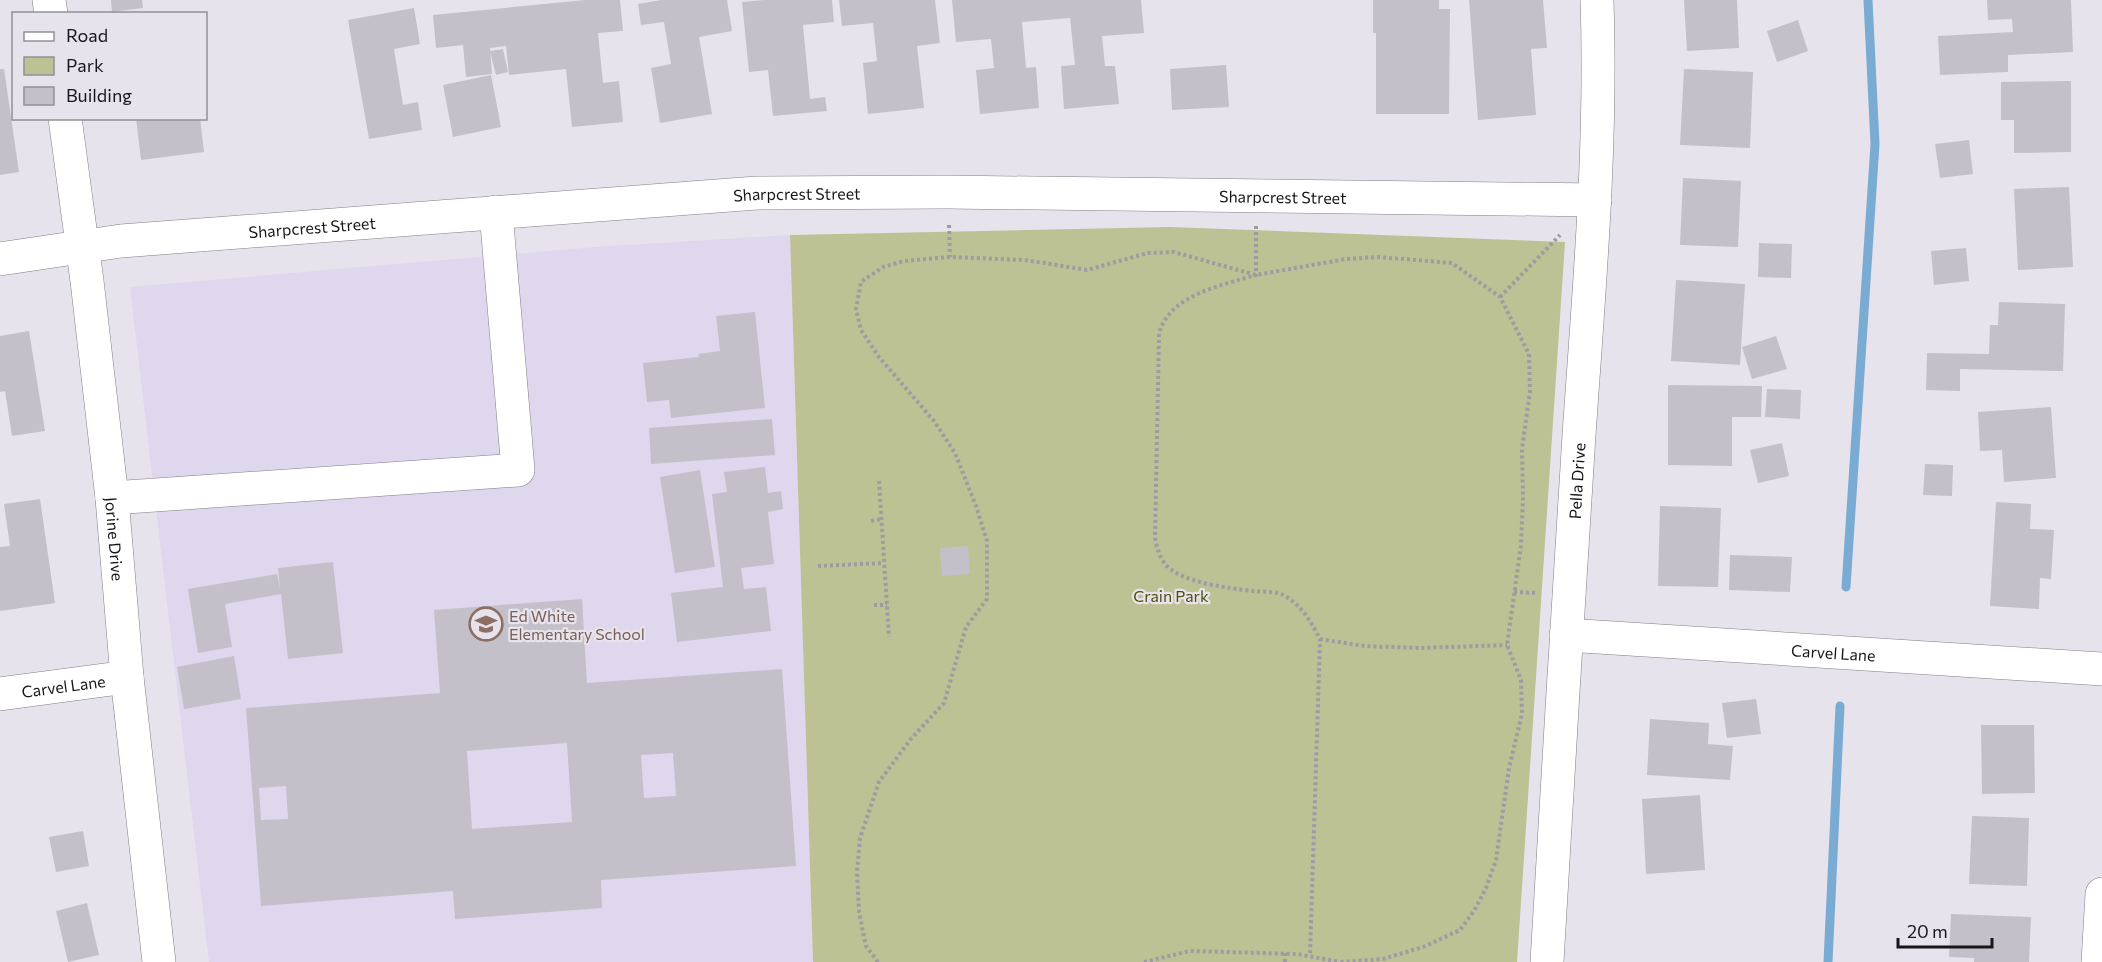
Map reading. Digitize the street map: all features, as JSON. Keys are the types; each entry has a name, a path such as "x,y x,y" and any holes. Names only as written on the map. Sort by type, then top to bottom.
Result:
{"street":[{"name":"Pella Drive","path":"1547,962 1595,200 1597,0"},
{"name":"Jorine Drive","path":"65,120 112,498 128,677 159,962"},
{"name":"Sharpcrest Street","path":"0,259 121,241 757,193 959,192 1595,200"},
{"path":"112,498 518,470 496,212"},
{"name":"Carvel Lane","path":"1566,635 2102,669"},
{"name":"Carvel Lane","path":"0,694 128,677"},
{"path":"2098,962 2102,894"}],"path":[{"path":"1256,196 1256,275"},
{"path":"1500,297 1595,200"},
{"path":"878,962 866,946 859,912 857,872 860,838 879,782 910,740 944,703 966,627 987,599 987,541 955,453 934,421 879,357 861,330 856,309 861,282 883,267 904,261 950,257 1025,260 1087,270 1148,253 1174,252 1256,275"},
{"path":"1144,962 1190,951 1285,953 1340,962 1383,959 1423,947 1460,930 1474,911 1486,888 1496,860 1509,768 1522,714 1521,680 1507,645 1521,545 1522,449 1529,382 1529,354 1500,297 1452,263 1346,259 1256,275 1209,289 1188,299 1162,323 1159,334 1155,538 1158,552 1166,565 1178,574 1215,584 1278,593 1290,599 1303,611 1320,639 1310,957"},
{"path":"879,482 889,636"},
{"path":"871,521 882,519"},
{"path":"818,566 884,563"},
{"path":"874,605 887,605"},
{"path":"1320,639 1364,646 1421,648 1507,645"},
{"path":"1285,953 1285,962"}],"shaded area":[{"name":"Ed White Elementary School","path":"790,235 813,962 209,962 130,287 595,247"}],"green space":[{"name":"Crain Park","path":"1170,227 1565,242 1517,962 813,962 790,235"}],"building":[{"path":"111,0 142,0 143,8 112,12"},
{"path":"585,0 620,0 623,31 598,33 603,83 619,81 623,122 572,127 566,69 509,75 506,46 490,48 492,74 466,77 463,45 436,48 433,15"},
{"path":"661,0 727,0 732,31 699,37 712,114 660,123 651,68 671,64 664,22 641,25 638,4"},
{"path":"832,0 834,22 803,25 810,99 825,97 827,111 773,116 768,70 749,72 742,2"},
{"path":"839,0 935,0 940,43 917,46 924,108 868,114 863,63 877,61 873,23 842,26"},
{"path":"952,0 1141,0 1144,33 1102,36 1105,66 1115,66 1119,104 1064,109 1061,66 1075,65 1070,18 1022,22 1026,68 1036,67 1039,108 980,114 976,70 994,68 991,39 956,42"},
{"path":"1373,0 1439,0 1439,9 1450,9 1449,114 1376,114 1376,33 1373,33"},
{"path":"1469,0 1543,0 1547,48 1531,49 1536,115 1478,120"},
{"path":"1684,0 1737,0 1739,48 1687,51"},
{"path":"1987,0 2071,0 2073,52 2008,55 2008,72 1940,75 1938,36 2013,32 2012,19 1988,20"},
{"path":"414,8 420,44 394,49 403,105 418,102 422,130 369,139 348,20"},
{"path":"1798,20 1808,51 1777,62 1767,31"},
{"path":"503,49 508,72 496,75 490,51"},
{"path":"1226,65 1229,107 1172,110 1170,69"},
{"path":"0,69 4,69 19,172 0,175"},
{"path":"1684,69 1753,72 1750,148 1680,145"},
{"path":"491,75 501,127 453,137 443,85"},
{"path":"2071,81 2071,152 2014,153 2014,120 2001,120 2001,82"},
{"path":"136,120 200,120 204,152 141,160"},
{"path":"1969,140 1973,174 1940,178 1935,144"},
{"path":"1683,178 1741,181 1738,247 1680,245"},
{"path":"2069,187 2073,267 2018,270 2014,189"},
{"path":"1759,243 1792,244 1791,278 1758,277"},
{"path":"1966,248 1969,281 1934,285 1931,251"},
{"path":"1676,280 1745,284 1740,365 1671,361"},
{"path":"1999,302 2065,304 2063,371 1960,369 1960,391 1926,390 1927,353 1989,354 1990,325 1998,325"},
{"path":"755,312 765,408 671,418 669,400 647,402 643,363 699,357 698,354 720,351 716,316"},
{"path":"29,331 45,431 12,436 5,391 0,392 0,336"},
{"path":"1776,336 1787,369 1752,379 1742,347"},
{"path":"1668,385 1762,386 1761,417 1732,417 1732,466 1668,465"},
{"path":"1767,389 1801,390 1800,419 1765,417"},
{"path":"2051,407 2056,478 2004,482 2002,450 1980,451 1978,412"},
{"path":"772,419 775,455 651,464 649,428"},
{"path":"1782,443 1789,476 1758,483 1750,450"},
{"path":"1925,464 1953,465 1952,496 1923,495"},
{"path":"765,467 768,493 781,491 783,509 768,512 774,564 741,568 744,589 766,587 771,631 677,642 671,593 723,587 712,494 727,492 724,472"},
{"path":"700,470 715,567 675,573 660,477"},
{"path":"40,499 55,603 0,611 0,547 10,546 4,504"},
{"path":"1996,502 2031,504 2030,529 2054,530 2051,579 2040,578 2039,609 1990,606"},
{"path":"1660,506 1721,508 1718,587 1658,586"},
{"path":"968,546 970,574 942,576 940,548"},
{"path":"1730,555 1792,557 1790,592 1729,590"},
{"path":"333,562 343,653 288,659 281,594 225,604 232,647 198,653 188,589 277,574 280,588 278,568"},
{"path":"582,599 587,683 782,669 796,866 601,880 602,908 455,919 453,891 261,906 246,708 440,693 434,610","holes":["567,743 572,822 472,829 467,751","673,753 676,796 644,798 641,755","286,786 288,819 261,820 259,788"]},
{"path":"234,656 241,699 184,709 177,667"},
{"path":"1756,699 1761,734 1727,738 1722,703"},
{"path":"1650,719 1709,723 1708,744 1733,746 1730,780 1647,775"},
{"path":"1981,725 2034,725 2035,793 1982,794"},
{"path":"1700,795 1705,870 1646,874 1642,799"},
{"path":"1972,816 2029,818 2027,886 1969,884"},
{"path":"83,831 89,866 56,872 49,837"},
{"path":"87,903 99,955 68,962 56,911"},
{"path":"1951,914 2031,917 2029,962 1974,962 1974,958 1949,957"}],"waterway":[{"path":"1846,587 1875,144 1868,0"},
{"path":"1828,962 1840,706"}],"place":[{"name":"Ed White Elementary School","path":"486,624"}]}
